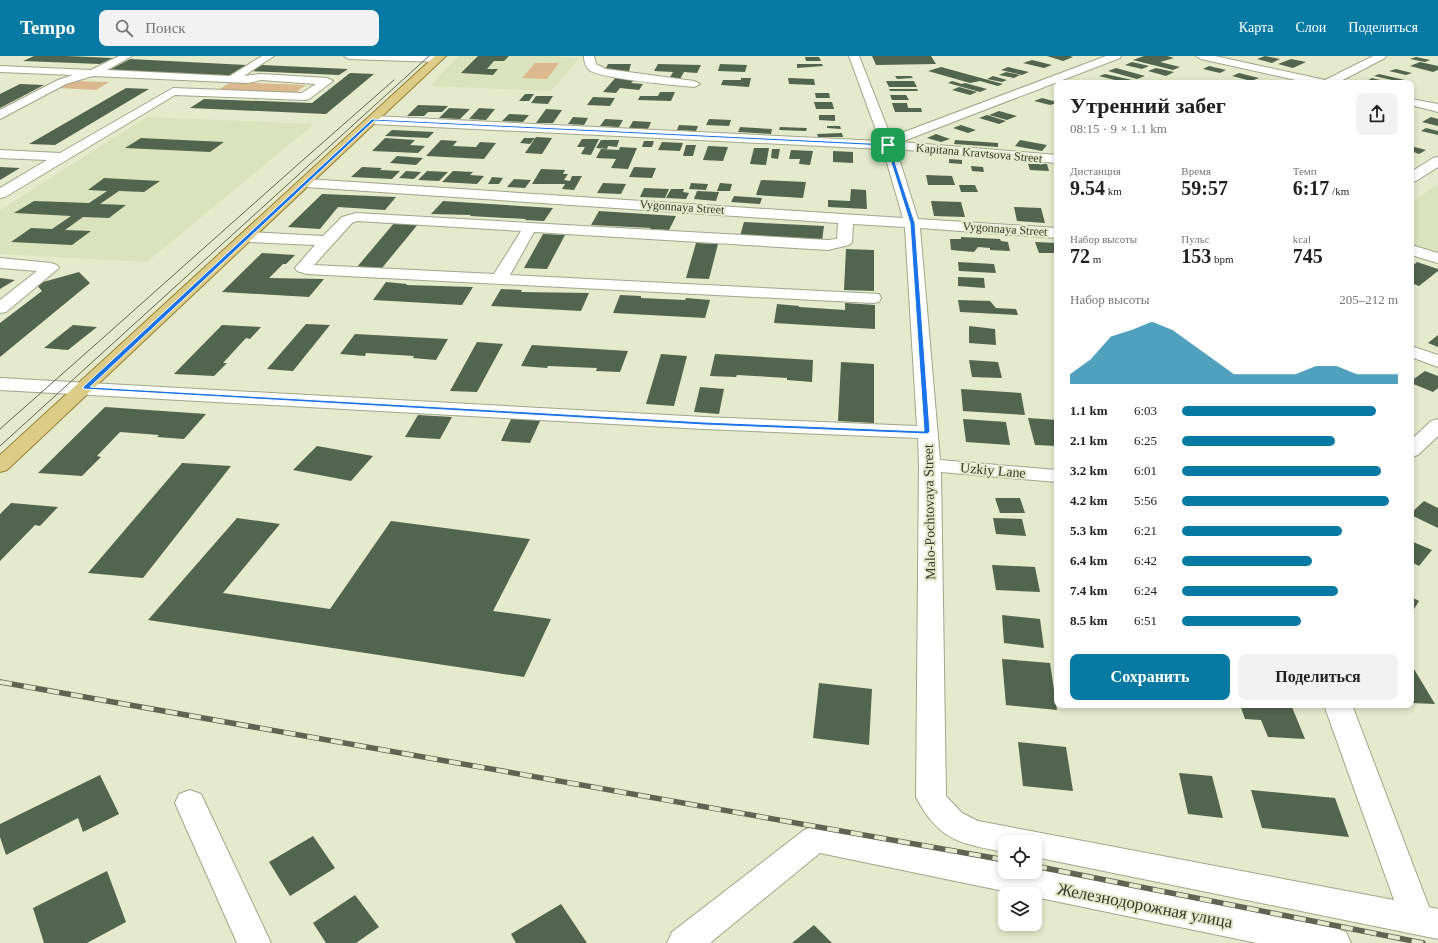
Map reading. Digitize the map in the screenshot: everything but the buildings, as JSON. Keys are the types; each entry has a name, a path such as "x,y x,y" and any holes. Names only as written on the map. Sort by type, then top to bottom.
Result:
{"main road":[{"path":"0,466 374,120 440,57"}],"street":[{"path":"0,115 62,82 93,73 127,56"},
{"path":"232,79 269,56"},
{"path":"349,56 440,57"},
{"path":"589,56 589,65 592,68 604,72 694,84"},
{"name":"Malo-Pochtovaya Street","path":"854,56 888,145 912,223 930,465 931,797 939,811 954,825 969,831 998,837"},
{"path":"888,145 901,137 1116,56"},
{"path":"1201,56 1310,80"},
{"path":"1334,80 1381,56"},
{"path":"0,69 21,59"},
{"path":"0,69 249,80 261,77 327,81 305,97 173,91 0,194"},
{"path":"1414,103 1438,108"},
{"name":"Kapitana Kravtsova Street","path":"374,120 888,145 1054,160"},
{"path":"0,154 63,157"},
{"path":"1414,176 1438,161"},
{"name":"Vygonnaya Street","path":"306,183 1054,233"},
{"path":"846,218 844,242 828,245 356,217 347,220 303,268 873,298"},
{"path":"499,279 526,233"},
{"path":"248,237 327,241"},
{"path":"1414,251 1438,258"},
{"path":"0,263 51,268 0,308"},
{"path":"1414,352 1438,361"},
{"path":"0,384 681,422 927,432"},
{"path":"1414,448 1438,425"},
{"name":"Uzkiy Lane","path":"930,465 1054,476"},
{"path":"1339,708 1428,923"},
{"path":"190,803 254,943"},
{"name":"Железнодорожная улица","path":"684,943 815,839 1334,943"},
{"path":"1042,845 1428,923"}],"shaded area":[{"path":"459,56 548,56 579,58 551,91 430,86"},
{"path":"535,63 559,63 547,79 522,78"},
{"path":"73,81 109,82 96,90 59,88"},
{"path":"231,82 306,85 292,95 217,91"},
{"path":"147,117 314,124 147,262 0,254 0,210"},
{"path":"1438,184 1438,253 1414,246 1414,201"}],"tram line":[{"path":"0,446 429,56"},
{"path":"0,429 394,80"}],"railway":[{"path":"0,682 998,859"},
{"path":"1042,867 1423,943"}],"route":[{"path":"374,120 888,145 912,223 927,432 704,423 85,388 374,120"}]}
